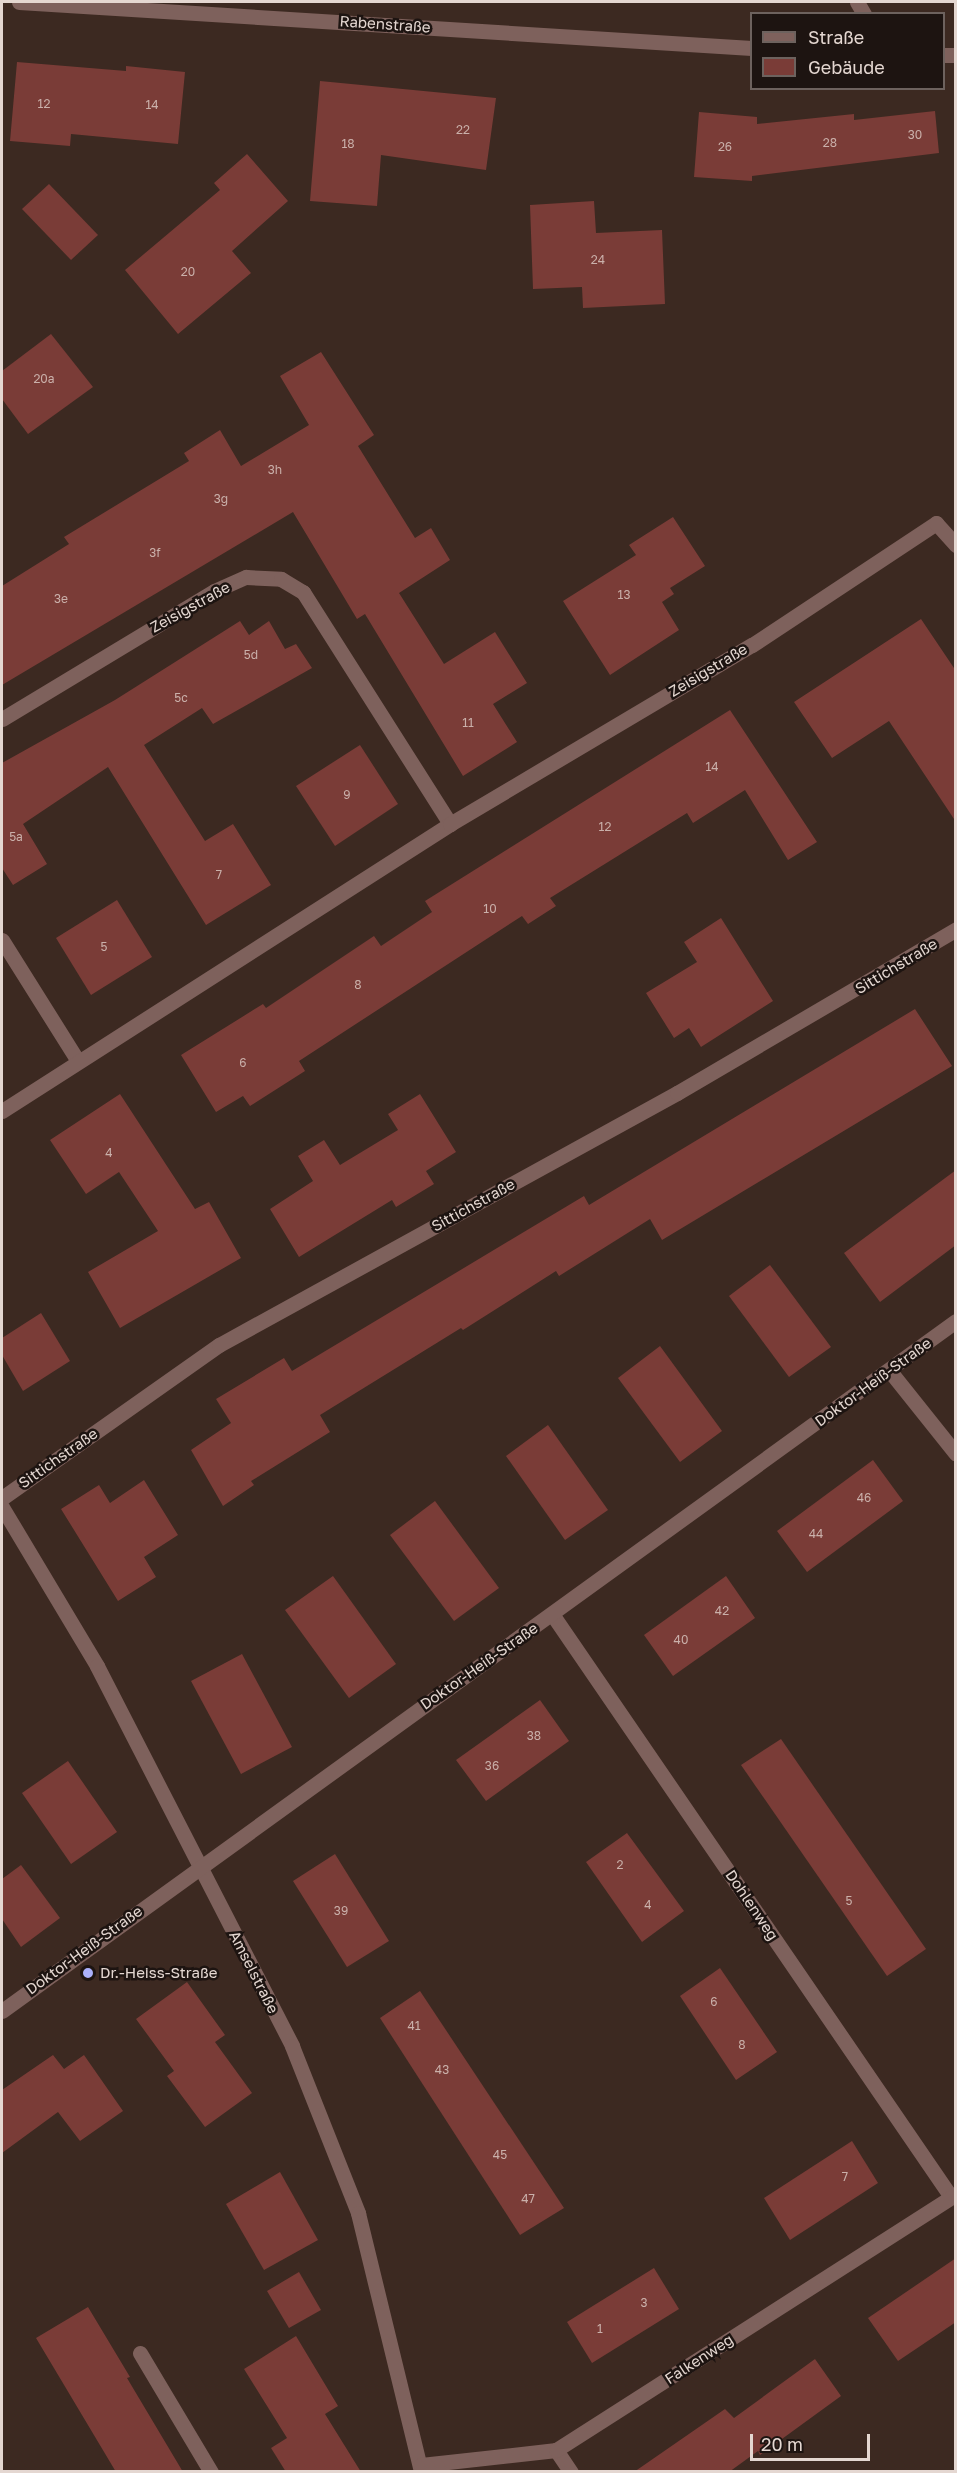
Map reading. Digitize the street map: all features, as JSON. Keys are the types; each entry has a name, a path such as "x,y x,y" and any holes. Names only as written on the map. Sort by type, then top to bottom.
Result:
{"street":[{"name":"Rabenstraße","path":"19,2 750,48"},
{"name":"Zeisigstraße","path":"2,1111 450,824 752,645 936,523 956,545"},
{"name":"Zeisigstraße","path":"2,719 214,591 246,577 281,579 303,592 450,824"},
{"name":"Sittichstraße","path":"2,1498 219,1345 677,1093 956,929"},
{"path":"2,940 78,1061"},
{"name":"Doktor-Heiß-Straße","path":"2,2011 200,1865 552,1614 956,1321"},
{"path":"889,1370 956,1454"},
{"name":"Amselstraße","path":"2,1507 96,1666 292,2046 358,2213 422,2468"},
{"name":"Dohlenweg","path":"552,1614 953,2195"},
{"name":"Falkenweg","path":"422,2468 556,2450 953,2195"},
{"path":"140,2353 211,2472"},
{"path":"556,2450 571,2472"}],"building":[{"path":"17,62 126,71 126,66 185,72 178,144 71,134 70,146 10,141"},
{"path":"320,81 496,98 486,170 381,155 377,206 310,201"},
{"path":"935,111 939,153 752,176 752,181 694,177 699,112 757,117 757,124 854,114 854,120"},
{"path":"247,154 288,201 232,251 251,273 178,334 125,270 220,190 214,183"},
{"path":"49,184 98,235 71,260 22,209"},
{"path":"594,201 596,233 662,230 665,304 583,308 582,287 533,289 530,205"},
{"path":"51,334 93,387 28,434 2,399 2,371"},
{"path":"321,352 374,435 358,446 415,538 431,528 450,560 399,593 444,664 495,632 527,683 493,704 517,742 463,776 365,614 357,619 293,512 2,685 2,586 69,544 64,537 189,461 184,453 220,430 241,466 309,425 280,376"},
{"path":"673,517 705,566 670,588 674,594 662,602 679,630 610,675 563,601 636,555 629,545"},
{"path":"921,619 956,671 956,822 889,721 832,758 794,702"},
{"path":"240,621 249,635 269,621 285,649 296,644 312,668 213,724 202,708 144,745 205,841 233,824 271,885 206,925 108,767 23,824 47,864 13,885 2,868 2,763 115,700"},
{"path":"730,710 817,842 788,860 745,790 693,823 687,813 550,898 556,906 528,924 522,916 299,1061 305,1071 250,1106 243,1096 216,1112 181,1055 263,1004 266,1008 374,936 381,946 432,912 425,901"},
{"path":"360,745 398,804 335,846 296,786"},
{"path":"117,900 152,957 91,995 56,938"},
{"path":"721,918 773,1001 701,1047 689,1028 674,1038 646,993 697,962 684,942"},
{"path":"915,1009 952,1066 662,1240 650,1219 559,1276 556,1271 463,1330 461,1328 320,1415 330,1432 251,1481 254,1485 223,1506 191,1450 231,1423 216,1399 284,1358 292,1371 584,1196 589,1205"},
{"path":"120,1094 195,1209 209,1202 241,1258 120,1328 88,1272 158,1231 119,1172 86,1194 50,1140"},
{"path":"420,1094 456,1152 426,1171 434,1184 396,1207 392,1200 299,1257 270,1209 313,1181 298,1156 324,1140 340,1165 398,1130 388,1114"},
{"path":"956,1170 956,1245 880,1302 844,1253"},
{"path":"770,1265 831,1347 789,1377 729,1296"},
{"path":"41,1313 70,1361 23,1391 2,1355 2,1338"},
{"path":"660,1346 722,1431 680,1462 618,1378"},
{"path":"548,1425 608,1510 565,1540 506,1456"},
{"path":"873,1460 903,1501 807,1572 777,1531"},
{"path":"144,1480 178,1535 144,1557 156,1577 118,1601 61,1509 99,1485 110,1503"},
{"path":"435,1501 499,1588 454,1621 390,1535"},
{"path":"333,1576 396,1664 349,1698 285,1610"},
{"path":"726,1576 755,1618 673,1676 644,1635"},
{"path":"242,1654 292,1747 241,1774 191,1681"},
{"path":"540,1700 569,1741 486,1801 456,1760"},
{"path":"781,1739 926,1949 887,1976 741,1765"},
{"path":"68,1761 117,1832 71,1864 22,1793"},
{"path":"627,1833 684,1911 642,1942 586,1862"},
{"path":"335,1854 389,1941 347,1967 293,1881"},
{"path":"21,1865 60,1918 21,1947 2,1919 2,1879"},
{"path":"720,1968 777,2052 736,2080 680,1996"},
{"path":"187,1982 225,2035 215,2042 252,2093 205,2127 167,2076 174,2071 136,2019"},
{"path":"420,1991 564,2208 520,2235 380,2018"},
{"path":"53,2055 64,2069 84,2055 123,2111 80,2141 58,2112 2,2153 2,2090"},
{"path":"852,2141 878,2183 790,2240 764,2198"},
{"path":"280,2172 318,2240 264,2270 226,2204"},
{"path":"956,2258 956,2322 898,2361 868,2318"},
{"path":"654,2268 679,2309 592,2363 567,2322"},
{"path":"299,2272 321,2310 289,2328 267,2291"},
{"path":"88,2307 183,2472 116,2472 36,2338"},
{"path":"296,2336 338,2406 325,2414 361,2472 286,2472 271,2448 287,2438 244,2369"},
{"path":"815,2359 841,2396 760,2455 758,2451 729,2472 634,2472 725,2409 734,2418"}],"place":[{"name":"Dr.-Heiss-Straße","path":"88,1973"}]}
